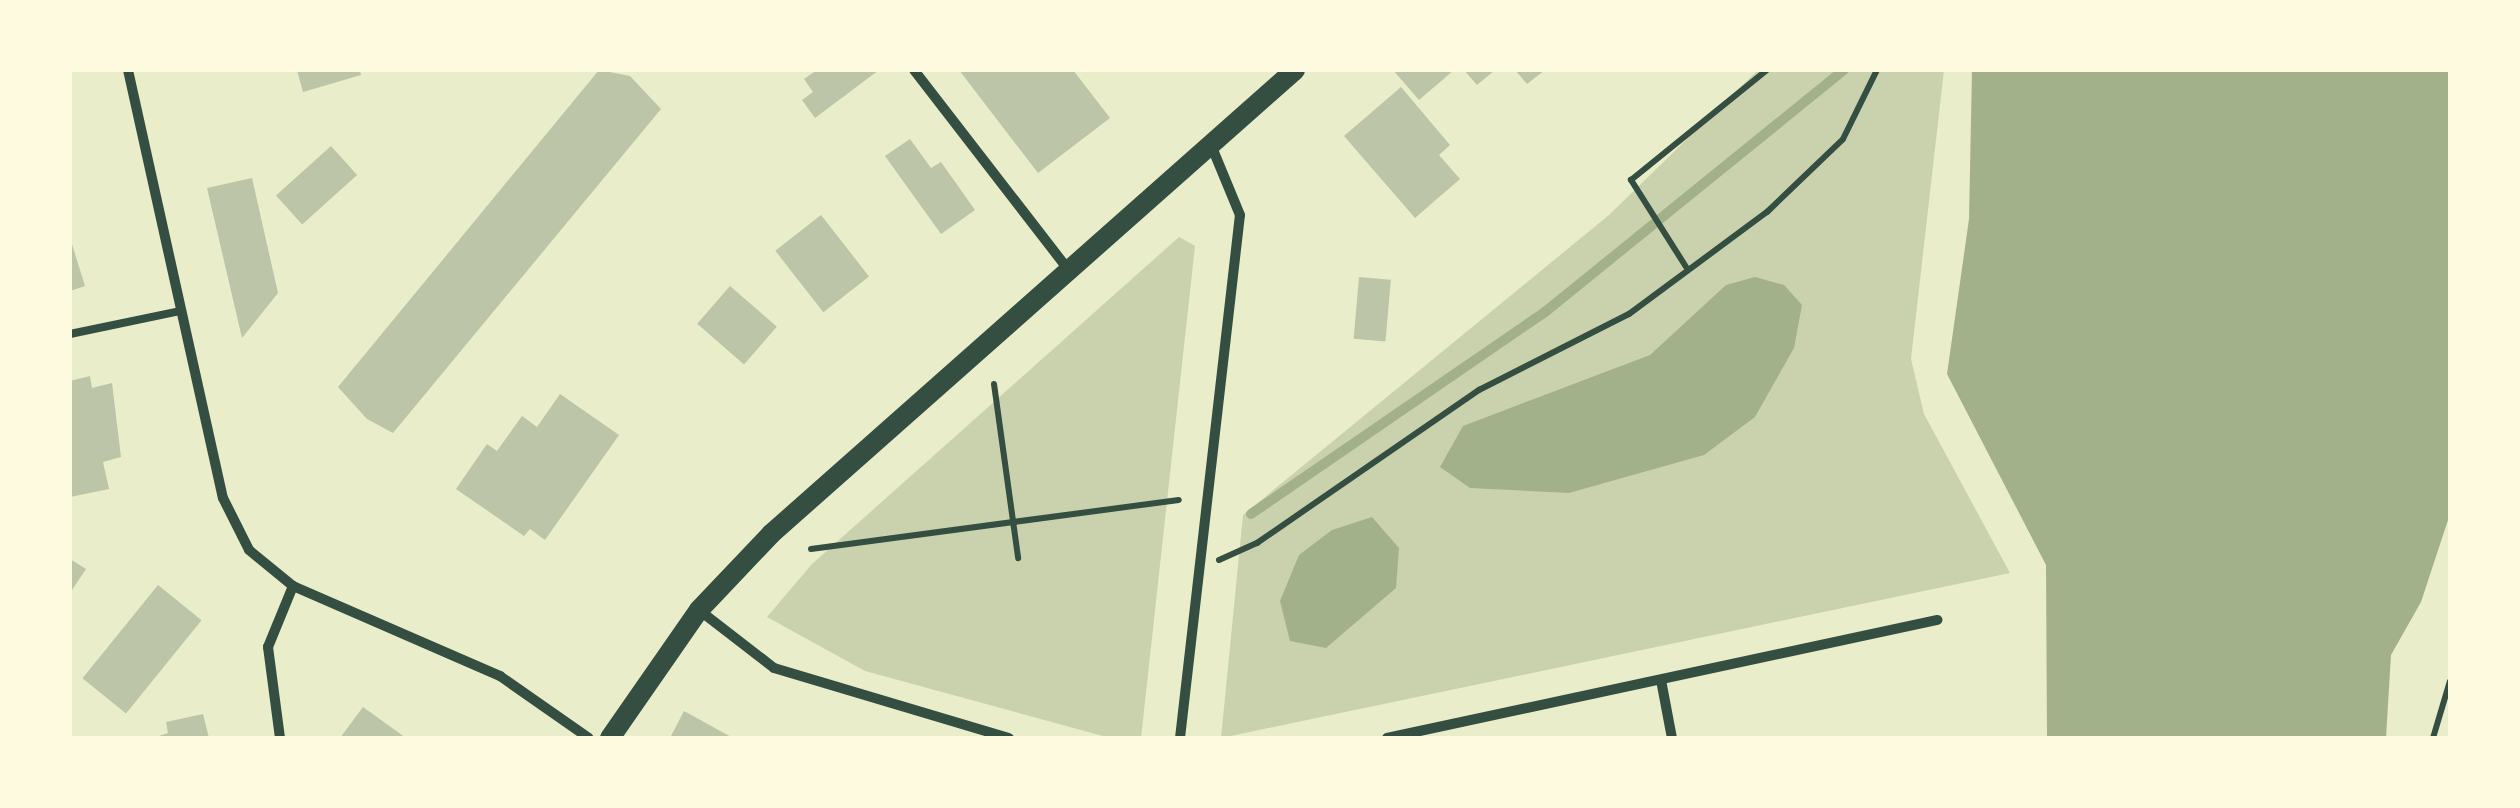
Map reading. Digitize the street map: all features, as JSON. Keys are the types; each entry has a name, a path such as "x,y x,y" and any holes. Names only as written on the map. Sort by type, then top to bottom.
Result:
{"main road":[{"path":"610,738 699,610 1068,270 1295,70"}],"street":[{"path":"128,70 223,498 249,550 292,586 460,655 588,738"},
{"path":"914,70 1068,270"},
{"path":"1180,738 1240,215 1210,144"},
{"path":"280,738 268,646 292,586"},
{"path":"699,610 774,668 1010,738"},
{"path":"1386,738 1937,620"},
{"path":"1661,680 1672,738"}],"lane":[{"path":"70,334 180,311"}],"path":[{"path":"1688,270 1641,208 1631,180 1767,70"},
{"path":"1200,567 1257,544 1479,390 1629,314 1688,270 1843,139 1877,70"},
{"path":"994,384 1018,558"},
{"path":"811,549 1179,500"},
{"path":"2433,738 2450,682"}],"shaded area":[{"path":"1758,70 1944,70 1911,359 1924,414 2010,573 1221,738 1243,515 1609,215"},
{"path":"1972,70 2450,70 2450,514 2421,602 2391,655 2386,738 2047,738 2046,565 1947,374 1969,219"},
{"path":"1179,237 1195,246 1141,738 1110,738 865,671 767,617 812,564"},
{"path":"1755,277 1784,285 1802,305 1794,348 1755,417 1704,455 1569,493 1470,488 1440,467 1463,426 1650,355 1726,285"},
{"path":"1372,517 1399,548 1396,588 1326,648 1290,641 1280,601 1299,555 1332,530"}],"building":[{"path":"297,70 360,70 361,75 303,92"},
{"path":"599,70 630,76 661,109 393,433 367,419 338,387"},
{"path":"817,70 879,70 815,118 802,100 813,92 804,79"},
{"path":"959,70 1073,70 1110,118 1038,173"},
{"path":"1393,70 1454,70 1419,100"},
{"path":"1464,70 1495,70 1477,85"},
{"path":"1515,70 1545,70 1527,84"},
{"path":"1401,87 1450,145 1439,155 1460,179 1415,218 1344,136"},
{"path":"910,139 931,168 941,162 975,210 941,234 885,156"},
{"path":"331,146 357,175 302,224 276,196"},
{"path":"252,178 278,293 242,338 207,188"},
{"path":"821,215 869,276 823,312 775,251"},
{"path":"70,238 85,286 70,291"},
{"path":"1359,277 1391,280 1385,342 1354,339"},
{"path":"730,286 777,327 744,364 697,324"},
{"path":"90,376 92,388 112,383 121,457 103,462 109,489 70,497 70,381"},
{"path":"560,394 619,435 545,540 530,529 524,536 456,489 487,444 497,451 522,416 537,427"},
{"path":"70,559 86,569 70,593"},
{"path":"158,585 202,620 126,713 82,678"},
{"path":"363,707 406,738 340,738"},
{"path":"684,711 733,738 670,738"},
{"path":"203,714 209,738 153,738 168,733 166,722"}],"waterway":[{"path":"1251,514 1545,312 1844,70"}]}
